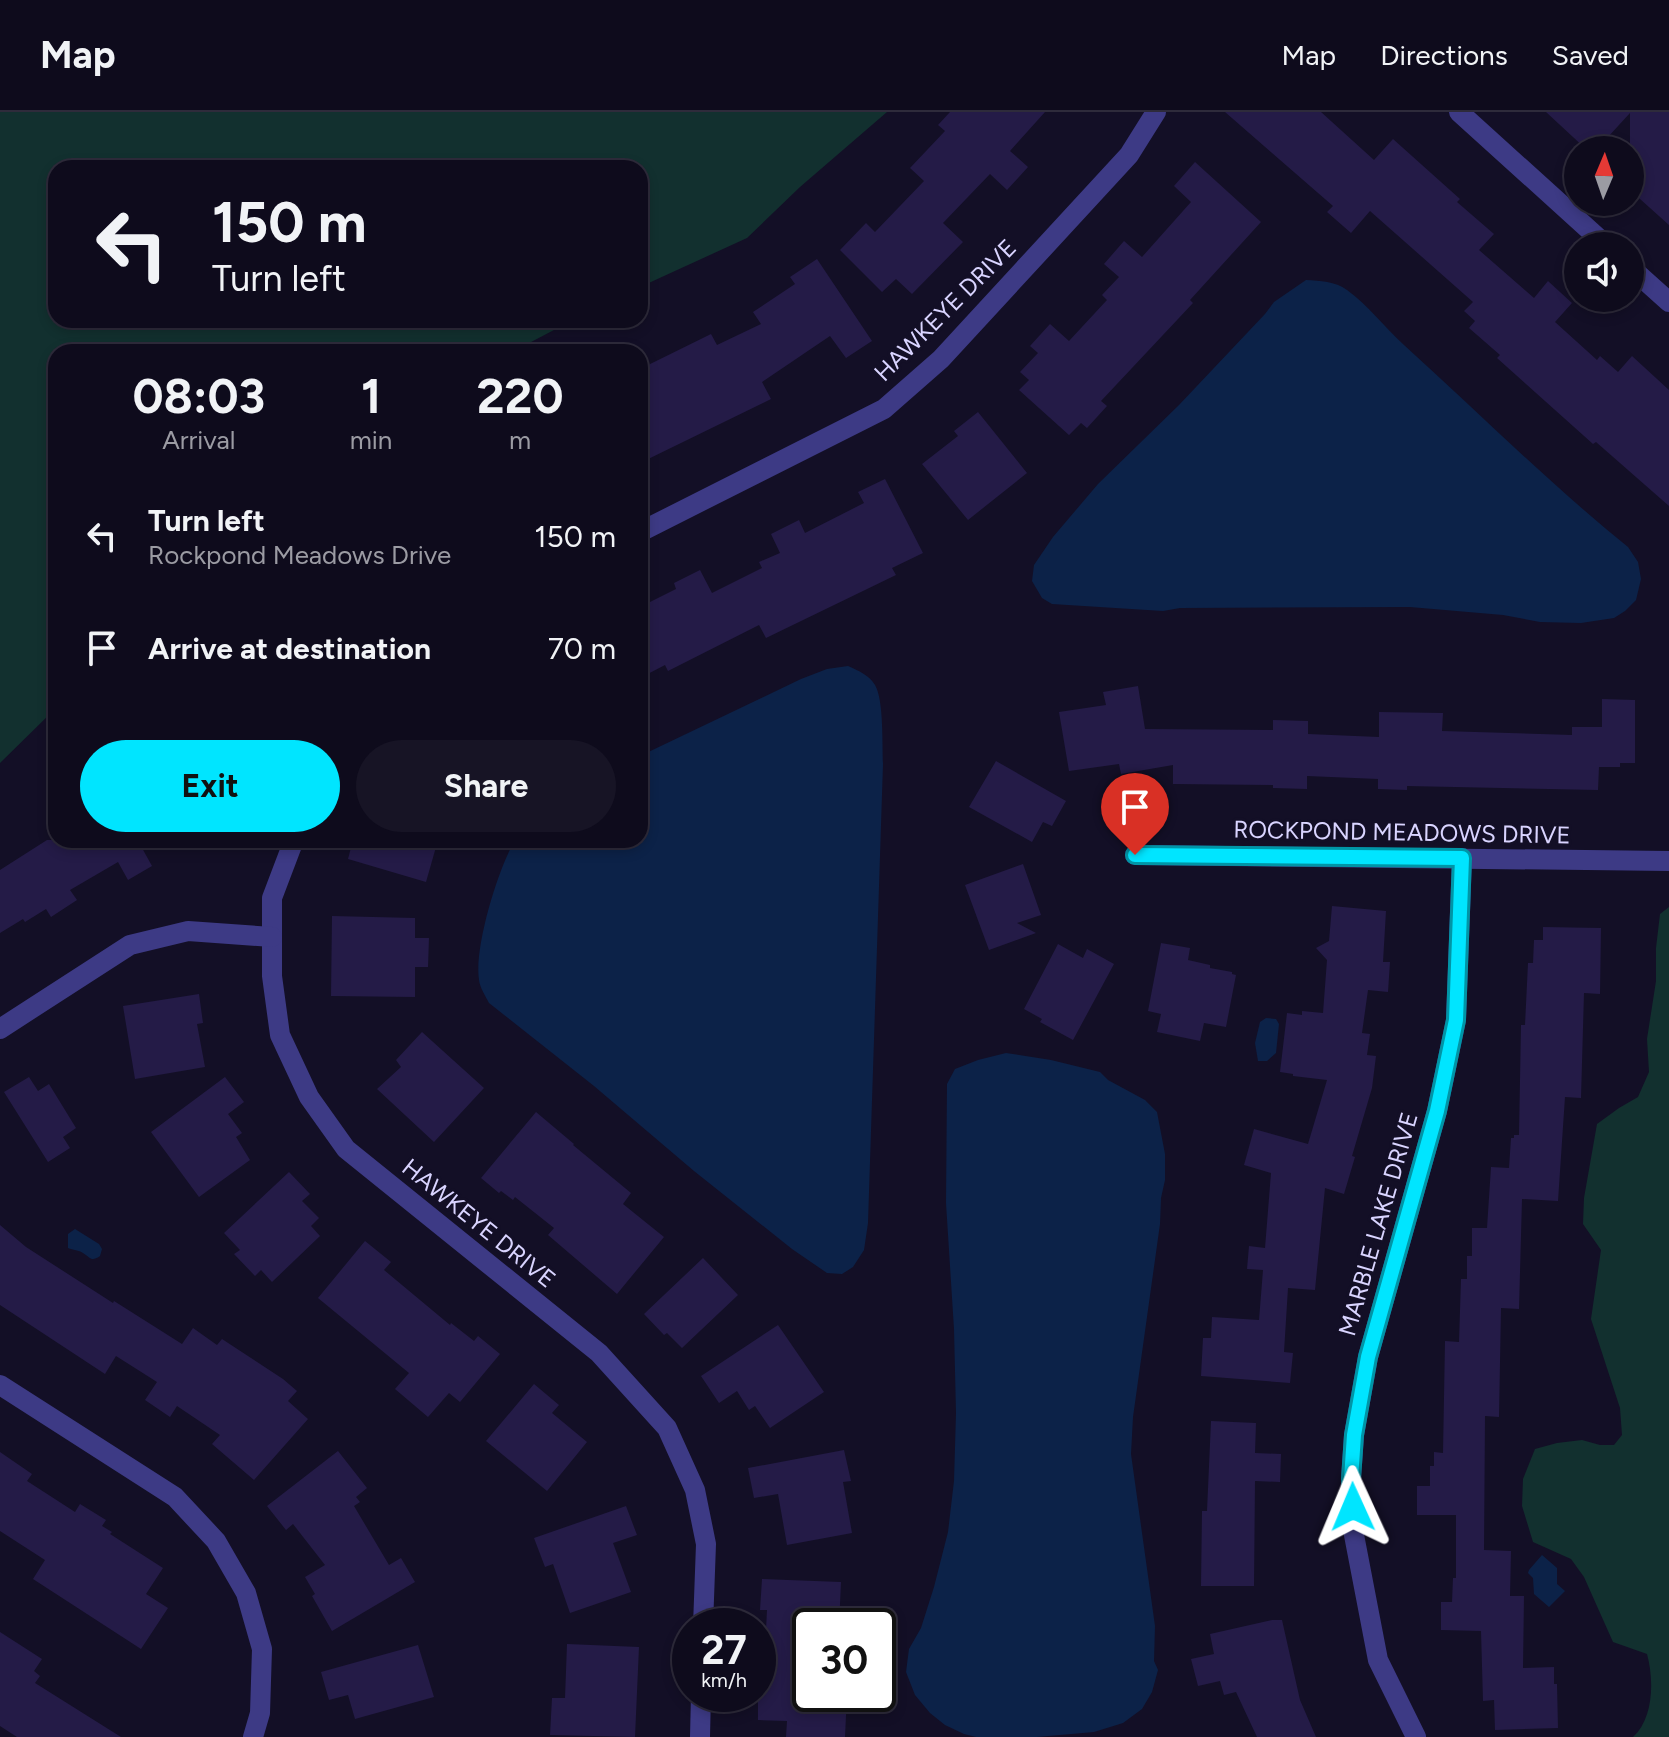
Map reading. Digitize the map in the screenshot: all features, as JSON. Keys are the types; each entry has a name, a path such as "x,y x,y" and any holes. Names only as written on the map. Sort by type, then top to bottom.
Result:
{"street":[{"name":"HAWKEYE DRIVE","path":"648,528 884,409 941,359 1129,155 1156,112"},
{"path":"1459,112 1592,232"},
{"path":"1644,280 1669,302"},
{"name":"HAWKEYE DRIVE","path":"291,848 272,898 272,976 280,1035 309,1097 346,1149 599,1353 667,1428 695,1490 706,1544 704,1608"},
{"name":"ROCKPOND MEADOWS DRIVE","path":"1135,855 1669,861"},
{"name":"MARBLE LAKE DRIVE","path":"1416,1737 1378,1660 1354,1535 1351,1479 1354,1435 1368,1357 1437,1111 1456,1020 1462,858"},
{"path":"0,1029 130,945 188,931 272,937"},
{"path":"0,1385 175,1497 216,1541 246,1593 262,1649 260,1713 253,1737"},
{"path":"700,1737 701,1712"}],"green space":[{"path":"0,112 887,112 800,187 747,238 648,283 648,160 48,160 48,328 558,328 527,344 48,344 48,716 0,763"},
{"path":"1669,907 1669,1737 1633,1737 1649,1709 1651,1675 1647,1654 1613,1642 1584,1577 1571,1559 1533,1542 1522,1506 1523,1479 1535,1449 1582,1440 1614,1445 1622,1435 1620,1408 1591,1319 1601,1250 1583,1224 1584,1198 1597,1124 1638,1097 1649,1072 1647,1039 1656,981 1660,914"}],"water":[{"path":"1306,280 1338,285 1355,296 1515,448 1628,547 1638,562 1641,579 1636,600 1625,611 1614,618 1581,623 1540,622 1503,615 1410,607 1180,608 1163,611 1052,604 1042,598 1032,581 1034,565 1053,537 1098,484 1179,405 1274,302"},
{"path":"848,666 875,685 881,712 883,764 868,1223 864,1250 853,1267 842,1274 827,1273 792,1249 489,1003 480,983 478,966 489,908 511,848 648,848 648,752 827,669"},
{"path":"1266,1018 1276,1019 1279,1024 1276,1053 1267,1061 1258,1061 1255,1043 1260,1022"},
{"path":"1006,1053 1100,1072 1108,1080 1145,1100 1157,1112 1165,1154 1165,1180 1133,1417 1131,1454 1155,1626 1154,1661 1158,1670 1152,1692 1142,1709 1123,1723 1094,1732 1037,1737 976,1737 945,1725 915,1695 906,1672 909,1649 921,1628 948,1532 954,1481 956,1413 946,1203 947,1084 955,1069"},
{"path":"75,1229 99,1244 102,1249 100,1256 91,1259 68,1248 68,1234"},
{"path":"1542,1555 1557,1568 1557,1584 1565,1591 1549,1607 1534,1594 1533,1578 1528,1573"}],"building":[{"path":"950,112 1045,112 1010,151 1028,167 1007,190 990,174 943,223 963,242 912,294 896,279 882,292 840,250 866,223 875,232 924,181 910,168 945,131 938,125"},
{"path":"1225,112 1321,112 1374,160 1393,139 1494,234 1479,250 1534,298 1548,281 1564,296 1564,312 1555,322 1597,360 1600,356 1618,372 1632,356 1669,390 1669,506 1596,442 1593,444 1497,358 1500,355 1469,328 1475,321 1464,311 1473,302 1370,211 1351,233 1327,212 1333,206"},
{"path":"1546,112 1669,112 1669,225 1644,203 1644,136 1630,136 1630,113 1609,136 1572,136"},
{"path":"1195,162 1261,222 1190,300 1193,303 1101,401 1107,406 1087,428 1081,423 1069,435 1019,390 1029,380 1020,372 1038,353 1030,346 1050,324 1069,341 1107,300 1102,295 1119,277 1104,264 1124,241 1142,257 1191,202 1174,186"},
{"path":"817,259 872,341 846,358 830,336 762,382 771,399 648,459 648,365 711,334 717,345 761,324 753,312 795,284 790,277"},
{"path":"978,412 1027,473 968,520 922,464 958,436 954,431"},
{"path":"885,479 923,553 892,568 896,575 766,638 759,625 668,671 665,665 648,674 648,603 676,589 674,583 700,570 712,593 762,568 759,562 780,553 771,534 799,520 805,533 864,503 858,492"},
{"path":"1138,686 1145,729 1273,730 1273,720 1308,721 1308,734 1379,737 1379,712 1443,713 1442,731 1572,735 1572,727 1602,727 1602,699 1635,700 1635,763 1599,767 1598,790 1407,786 1407,790 1378,789 1378,779 1307,776 1307,789 1273,788 1273,785 1173,784 1173,765 1121,774 1119,764 1069,771 1059,712 1106,705 1103,692"},
{"path":"996,761 1066,801 1052,826 1043,822 1032,842 969,807"},
{"path":"47,840 48,848 142,848 152,866 128,880 118,862 70,890 77,900 51,917 46,909 0,933 0,870"},
{"path":"351,848 436,848 426,882 348,859"},
{"path":"1023,864 1041,915 1017,923 1036,933 989,950 965,885"},
{"path":"1332,906 1386,911 1383,962 1390,962 1388,992 1368,990 1362,1033 1370,1034 1367,1055 1376,1056 1372,1088 1352,1156 1355,1157 1344,1194 1325,1188 1315,1290 1288,1288 1284,1352 1293,1353 1290,1383 1201,1376 1203,1338 1211,1338 1212,1317 1259,1320 1263,1270 1247,1269 1249,1246 1265,1248 1271,1173 1244,1165 1254,1129 1308,1144 1327,1080 1280,1072 1287,1013 1323,1013 1327,960 1316,948 1329,941"},
{"path":"332,916 415,918 415,938 429,938 428,967 415,967 415,997 331,996"},
{"path":"1543,927 1601,928 1600,994 1584,993 1581,1098 1565,1097 1558,1201 1522,1199 1519,1309 1501,1308 1499,1417 1485,1416 1484,1550 1511,1551 1510,1596 1524,1596 1523,1668 1554,1667 1558,1728 1495,1730 1494,1700 1483,1701 1481,1631 1441,1630 1441,1602 1452,1602 1453,1578 1456,1578 1456,1515 1417,1515 1417,1486 1430,1486 1434,1452 1443,1453 1445,1341 1459,1342 1461,1279 1467,1279 1467,1256 1472,1256 1472,1228 1487,1228 1491,1167 1509,1168 1511,1138 1519,1135 1521,1025 1525,1025 1528,963 1533,963 1534,940 1543,940"},
{"path":"1161,943 1190,948 1188,960 1236,975 1226,1027 1204,1023 1200,1041 1157,1032 1161,1014 1148,1011"},
{"path":"1058,944 1083,958 1087,949 1114,964 1073,1040 1040,1022 1042,1019 1024,1009"},
{"path":"199,994 203,1023 197,1024 205,1067 135,1079 123,1006"},
{"path":"422,1032 484,1088 434,1142 377,1089 401,1067 396,1060"},
{"path":"29,1077 38,1091 49,1084 76,1128 63,1137 70,1148 48,1162 4,1092"},
{"path":"225,1077 244,1102 228,1114 242,1133 236,1137 250,1160 199,1197 151,1132"},
{"path":"536,1112 631,1193 623,1204 664,1237 617,1294 548,1235 554,1228 515,1197 513,1200 501,1191 499,1193 481,1178"},
{"path":"289,1172 310,1194 302,1201 319,1218 311,1226 320,1236 272,1282 261,1270 255,1276 234,1254 240,1250 224,1233"},
{"path":"0,1225 26,1247 182,1344 193,1328 217,1345 222,1339 297,1391 288,1401 308,1419 254,1480 212,1444 220,1435 177,1406 170,1417 145,1400 157,1382 116,1356 105,1374 0,1305"},
{"path":"365,1241 391,1262 384,1270 450,1325 474,1341 478,1336 500,1354 460,1402 449,1393 428,1417 395,1389 409,1373 318,1298"},
{"path":"703,1258 738,1295 682,1348 644,1314"},
{"path":"778,1325 824,1392 770,1428 755,1406 749,1410 737,1391 719,1403 701,1376"},
{"path":"534,1384 559,1405 552,1413 587,1442 547,1491 486,1441"},
{"path":"1211,1421 1256,1423 1255,1453 1281,1454 1280,1482 1255,1481 1254,1586 1201,1586 1202,1511 1207,1511"},
{"path":"844,1450 851,1481 843,1482 852,1533 787,1545 778,1494 754,1498 748,1468"},
{"path":"338,1451 367,1488 356,1497 360,1502 354,1506 389,1565 401,1558 415,1582 332,1631 305,1577 325,1565 293,1524 286,1530 267,1506"},
{"path":"0,1452 32,1474 27,1481 75,1512 80,1504 106,1520 102,1526 112,1532 110,1534 163,1568 146,1594 168,1608 141,1649 33,1579 45,1560 0,1531"},
{"path":"626,1506 637,1535 613,1543 631,1592 570,1613 553,1564 545,1567 534,1538"},
{"path":"762,1579 841,1582 840,1608 792,1608 792,1712 846,1712 845,1737 786,1737 787,1721 758,1720 758,1712 776,1712 776,1608 760,1608"},
{"path":"1282,1620 1300,1700 1316,1737 1257,1737 1236,1692 1224,1695 1220,1681 1198,1686 1191,1659 1214,1654 1210,1634"},
{"path":"0,1632 42,1659 34,1671 40,1676 35,1683 121,1737 17,1737 0,1726"},
{"path":"567,1644 639,1647 635,1737 550,1735 552,1698 565,1698"},
{"path":"418,1645 434,1697 355,1719 348,1695 329,1700 321,1672"}],"route":[{"path":"1135,855 1462,858 1456,1020 1437,1111 1368,1357 1354,1435 1353,1507"}]}
